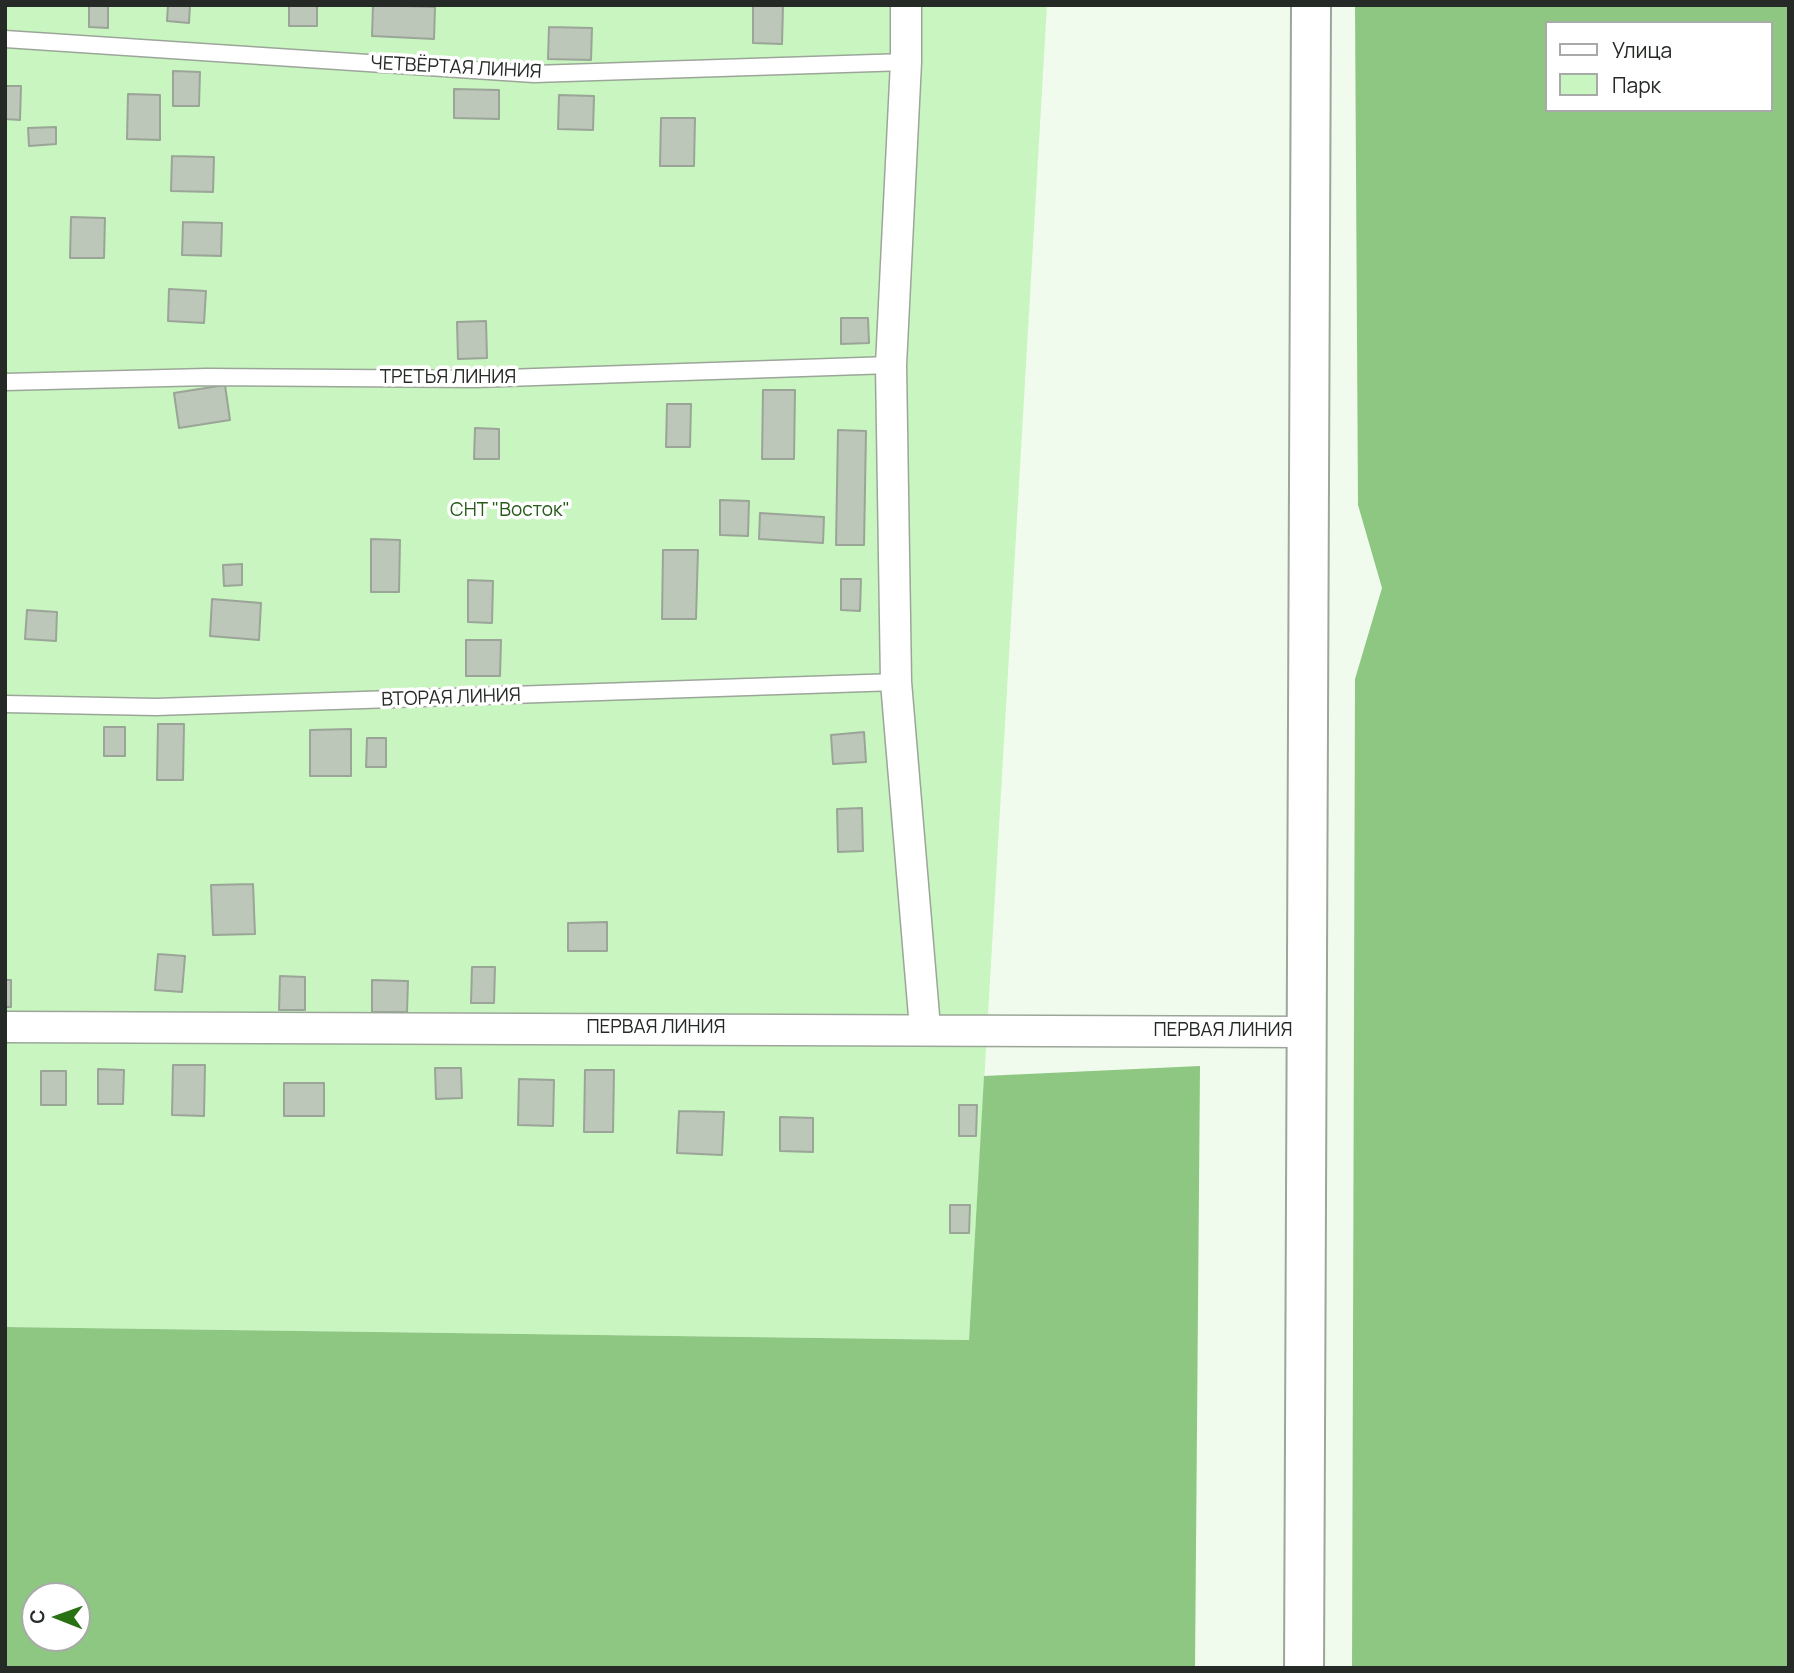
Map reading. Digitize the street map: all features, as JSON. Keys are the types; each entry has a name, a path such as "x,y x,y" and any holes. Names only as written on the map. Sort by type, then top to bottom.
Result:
{"main road":[{"path":"1304,1668 1311,5"}],"street":[{"path":"906,5 906,62 891,365 896,682 925,1028"},
{"name":"ПЕРВАЯ ЛИНИЯ","path":"5,1027 925,1028 1307,1032"}],"lane":[{"name":"ЧЕТВЁРТАЯ ЛИНИЯ","path":"5,39 534,74 906,62"},
{"name":"ТРЕТЬЯ ЛИНИЯ","path":"5,382 207,377 476,379 891,365"},
{"name":"ВТОРАЯ ЛИНИЯ","path":"5,704 156,706 324,702 896,682"}],"green space":[{"name":"СНТ \"Восток\"","path":"5,5 1047,5 969,1340 5,1327"},
{"path":"1355,5 1789,5 1789,1668 1352,1668 1355,679 1382,588 1358,505"},
{"path":"1200,1066 1195,1668 5,1668 5,1327 969,1340 984,1076"}],"building":[{"path":"89,5 108,5 108,28 89,27"},
{"path":"168,5 190,5 189,23 167,21"},
{"path":"289,5 317,5 317,26 289,26"},
{"path":"373,5 435,7 434,39 372,36"},
{"path":"753,5 783,6 782,44 753,43"},
{"path":"549,27 592,28 591,60 548,59"},
{"path":"173,71 200,72 199,106 173,106"},
{"path":"5,86 21,86 20,120 5,119"},
{"path":"454,89 499,90 499,119 454,118"},
{"path":"128,94 160,95 160,140 127,139"},
{"path":"559,95 594,96 593,130 558,129"},
{"path":"661,118 695,118 694,166 660,166"},
{"path":"56,127 56,144 29,146 28,128"},
{"path":"172,156 214,157 213,192 171,191"},
{"path":"71,217 105,218 104,258 70,258"},
{"path":"183,222 222,223 221,256 182,255"},
{"path":"169,289 206,291 204,323 168,321"},
{"path":"841,318 868,318 869,343 841,344"},
{"path":"486,321 487,358 458,359 457,322"},
{"path":"225,385 230,420 179,428 174,393"},
{"path":"763,390 795,390 794,459 762,459"},
{"path":"667,404 691,404 690,447 666,447"},
{"path":"475,428 499,429 499,459 474,459"},
{"path":"838,430 866,431 864,545 836,545"},
{"path":"720,500 749,501 748,536 720,535"},
{"path":"760,513 824,517 823,543 759,539"},
{"path":"371,539 400,540 399,592 371,592"},
{"path":"663,550 698,550 696,619 662,619"},
{"path":"242,564 242,585 224,586 223,565"},
{"path":"841,579 861,579 860,611 841,610"},
{"path":"468,580 493,581 492,623 468,622"},
{"path":"212,599 261,603 259,640 210,636"},
{"path":"27,610 57,612 56,641 25,639"},
{"path":"466,640 501,640 500,676 466,676"},
{"path":"158,724 184,724 183,780 157,780"},
{"path":"104,727 125,727 125,756 104,756"},
{"path":"351,729 351,776 310,776 310,730"},
{"path":"864,732 866,762 833,764 831,735"},
{"path":"367,738 386,738 386,767 366,767"},
{"path":"862,808 863,851 838,852 837,809"},
{"path":"253,884 255,934 213,935 211,885"},
{"path":"607,922 607,951 568,951 568,923"},
{"path":"158,954 185,956 182,992 155,990"},
{"path":"472,967 495,967 494,1003 471,1003"},
{"path":"280,976 305,977 305,1010 279,1010"},
{"path":"5,980 11,980 11,1007 5,1007"},
{"path":"372,980 408,981 407,1012 372,1012"},
{"path":"173,1065 205,1065 204,1116 172,1115"},
{"path":"435,1068 461,1068 462,1098 436,1099"},
{"path":"98,1069 124,1070 123,1104 98,1104"},
{"path":"585,1070 614,1070 613,1132 584,1132"},
{"path":"41,1071 66,1071 66,1105 41,1105"},
{"path":"519,1079 554,1080 553,1126 518,1125"},
{"path":"284,1083 324,1083 324,1116 284,1116"},
{"path":"959,1105 977,1105 976,1136 959,1136"},
{"path":"679,1111 724,1112 722,1155 677,1153"},
{"path":"780,1117 813,1118 813,1152 780,1151"},
{"path":"950,1205 970,1205 969,1233 950,1233"}]}
